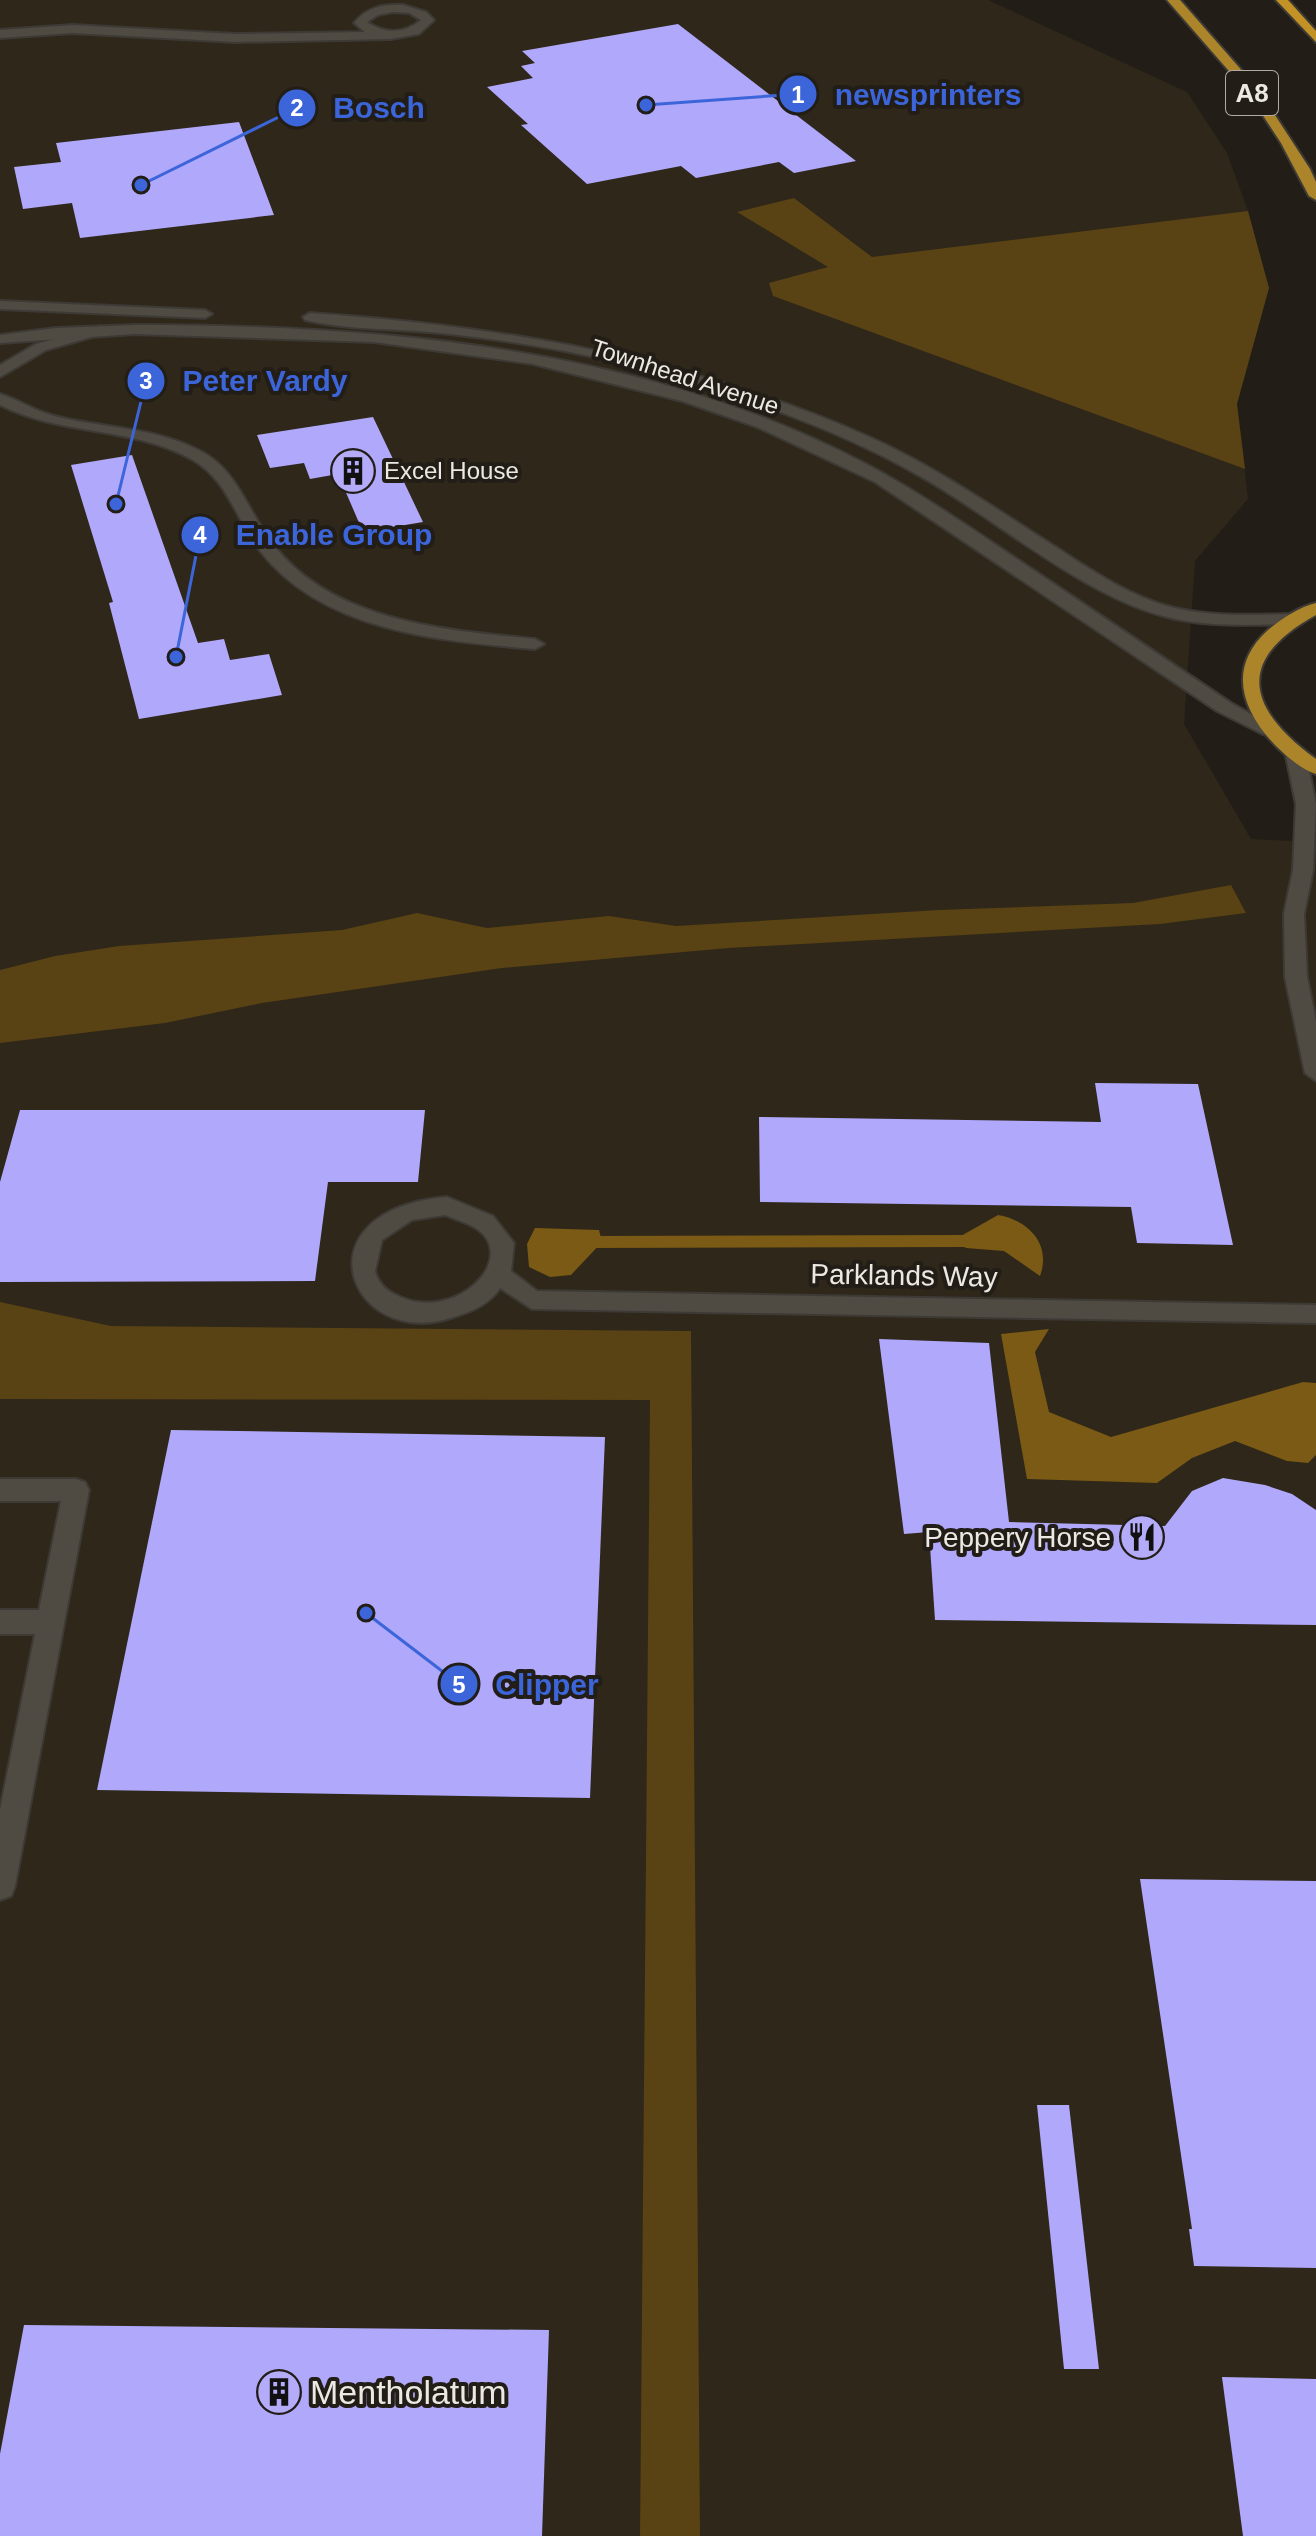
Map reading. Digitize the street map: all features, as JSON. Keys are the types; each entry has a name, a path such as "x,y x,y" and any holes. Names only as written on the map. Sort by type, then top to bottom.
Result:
{"highway":[{"name":"A8","path":"1173,0 1238,73 1301,161 1316,196"},
{"path":"1282,0 1316,38"},
{"path":"1316,608 1291,619 1272,633 1258,649 1250,668 1250,688 1256,709 1270,730 1296,756 1316,768"}],"street":[{"path":"0,34 73,29 205,38 406,33 422,27 428,20 420,13 403,9 373,12 361,18 279,36"},
{"path":"361,18 361,27 375,33"},
{"path":"0,305 13,320 2,340"},
{"name":"Townhead Avenue","path":"0,305 86,311 281,315 431,325 623,358 708,381 863,440 931,476 1099,582 1140,603 1171,613 1215,620 1291,619"},
{"path":"0,372 41,347 103,329"},
{"name":"Townhead Avenue","path":"2,340 58,331 103,329 273,331 467,346 571,365 700,401 837,456 900,490 1224,707 1270,730"},
{"path":"0,399 41,420 92,426 154,439 198,456 225,477 273,557 317,592 346,606 420,631 535,644"},
{"path":"1296,756 1306,804 1309,864 1294,914 1296,977 1316,1073"},
{"path":"447,1206 470,1212 495,1231 503,1248 499,1275 487,1292 467,1305 431,1314 407,1311 385,1303 369,1288 361,1271 365,1245 378,1228 396,1215 422,1207 447,1206"},
{"name":"Parklands Way","path":"499,1275 532,1300 1316,1314"},
{"path":"0,1490 76,1490 0,1886"},
{"path":"0,1622 49,1622"}],"shaded area":[{"path":"0,0 988,0 1187,92 1227,153 1248,211 1269,288 1237,404 1248,499 1195,561 1184,724 1251,839 1316,842 1316,2536 0,2536"},
{"path":"794,198 872,257 1248,211 1269,288 1237,404 1245,469 773,296 769,283 828,267 737,212"},
{"path":"1231,885 1246,913 1160,924 729,948 502,968 262,1003 165,1023 0,1043 0,970 55,956 119,946 342,930 417,913 487,928 609,916 676,926 938,910 1133,903"},
{"path":"998,1215 1018,1222 1034,1235 1043,1253 1040,1276 1004,1251 966,1248 952,1241"},
{"path":"535,1228 599,1230 602,1242 571,1275 550,1277 529,1267 527,1244"},
{"path":"0,1302 111,1326 691,1331 700,2536 640,2536 650,1400 0,1399"},
{"path":"1049,1329 1035,1352 1049,1412 1111,1437 1303,1382 1316,1383 1316,1455 1308,1463 1287,1461 1235,1441 1192,1458 1157,1483 1027,1479 1001,1334"}],"building":[{"path":"678,24 856,161 794,173 779,162 696,178 681,166 587,184 521,125 528,124 487,87 533,78 521,66 535,63 522,51"},
{"path":"239,122 274,215 80,238 72,203 23,209 14,167 61,162 56,143"},
{"name":"Excel House","path":"373,417 423,522 363,532 338,474 310,479 304,463 270,468 257,435"},
{"path":"132,455 198,643 224,639 230,660 269,654 282,695 139,719 109,603 113,602 71,465"},
{"path":"1095,1083 1198,1084 1233,1245 1137,1243 1131,1207 760,1202 759,1117 1101,1122"},
{"path":"20,1110 425,1110 418,1182 328,1182 315,1281 0,1282 0,1182"},
{"path":"879,1339 989,1343 1009,1522 1165,1526 1192,1491 1223,1478 1265,1485 1292,1494 1316,1510 1316,1625 935,1620 929,1532 904,1534"},
{"path":"171,1430 605,1437 590,1798 97,1790"},
{"path":"1140,1879 1316,1881 1316,2268 1194,2266 1189,2229 1192,2229"},
{"path":"1037,2105 1069,2105 1099,2369 1064,2369"},
{"name":"Mentholatum","path":"24,2325 549,2330 542,2536 0,2536 0,2454"},
{"path":"1222,2377 1316,2379 1316,2536 1243,2536"}],"waterway":[{"path":"587,1242 966,1241"}],"place":[{"name":"newsprinters","path":"646,105"},
{"name":"Bosch","path":"141,185"},
{"name":"Excel House","path":"353,471"},
{"name":"Peter Vardy","path":"116,504"},
{"name":"Enable Group","path":"176,657"},
{"name":"Peppery Horse","path":"1142,1537"},
{"name":"Clipper","path":"366,1613"},
{"name":"Mentholatum","path":"279,2392"}]}
